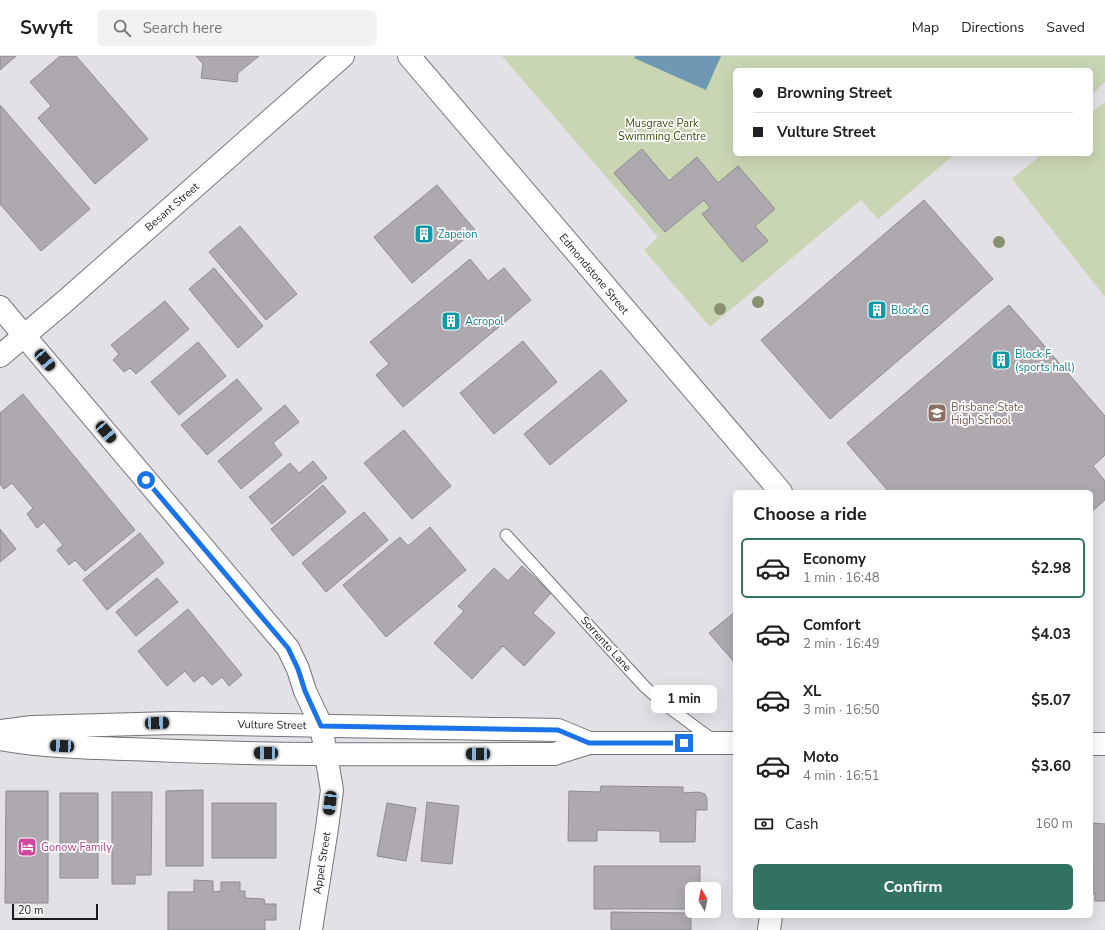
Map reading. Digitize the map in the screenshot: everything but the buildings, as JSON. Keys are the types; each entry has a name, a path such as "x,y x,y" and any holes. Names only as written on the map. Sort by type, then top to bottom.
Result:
{"street":[{"name":"Besant Street","path":"0,356 25,336 343,56"},
{"name":"Edmondstone Street","path":"409,56 779,490"},
{"name":"Appel Street","path":"0,307 288,648 321,726 332,790 311,930"},
{"name":"Vulture Street","path":"0,731 32,727 172,723 558,730 589,743"},
{"name":"Vulture Street","path":"0,739 30,744 205,752 326,754 554,754 589,743 726,743"},
{"path":"1093,744 1105,744"},
{"path":"769,930 771,918"}],"lane":[{"name":"Sorrento Lane","path":"506,534 645,687 663,703 726,743"}],"green space":[{"name":"Musgrave Park Swimming Centre","path":"502,56 1105,56 1105,82 1093,93 1093,68 733,68 733,156 953,156 878,219 861,200 710,327 644,250 658,237"},
{"path":"1105,102 1105,297 1012,179 1040,156 1093,156 1093,111"}],"water":[{"path":"635,56 721,56 706,90 634,58"}],"place":[{"name":"Zapeion","path":"424,234"},
{"name":"Block G","path":"877,310"},
{"name":"Acropol","path":"451,321"},
{"name":"Block F (sports hall)","path":"1001,360"},
{"name":"Brisbane State High School","path":"937,413"},
{"name":"Gonow Family","path":"27,847"}],"route":[{"path":"146,480 288,648 321,726 558,730 589,743 684,743"}]}
